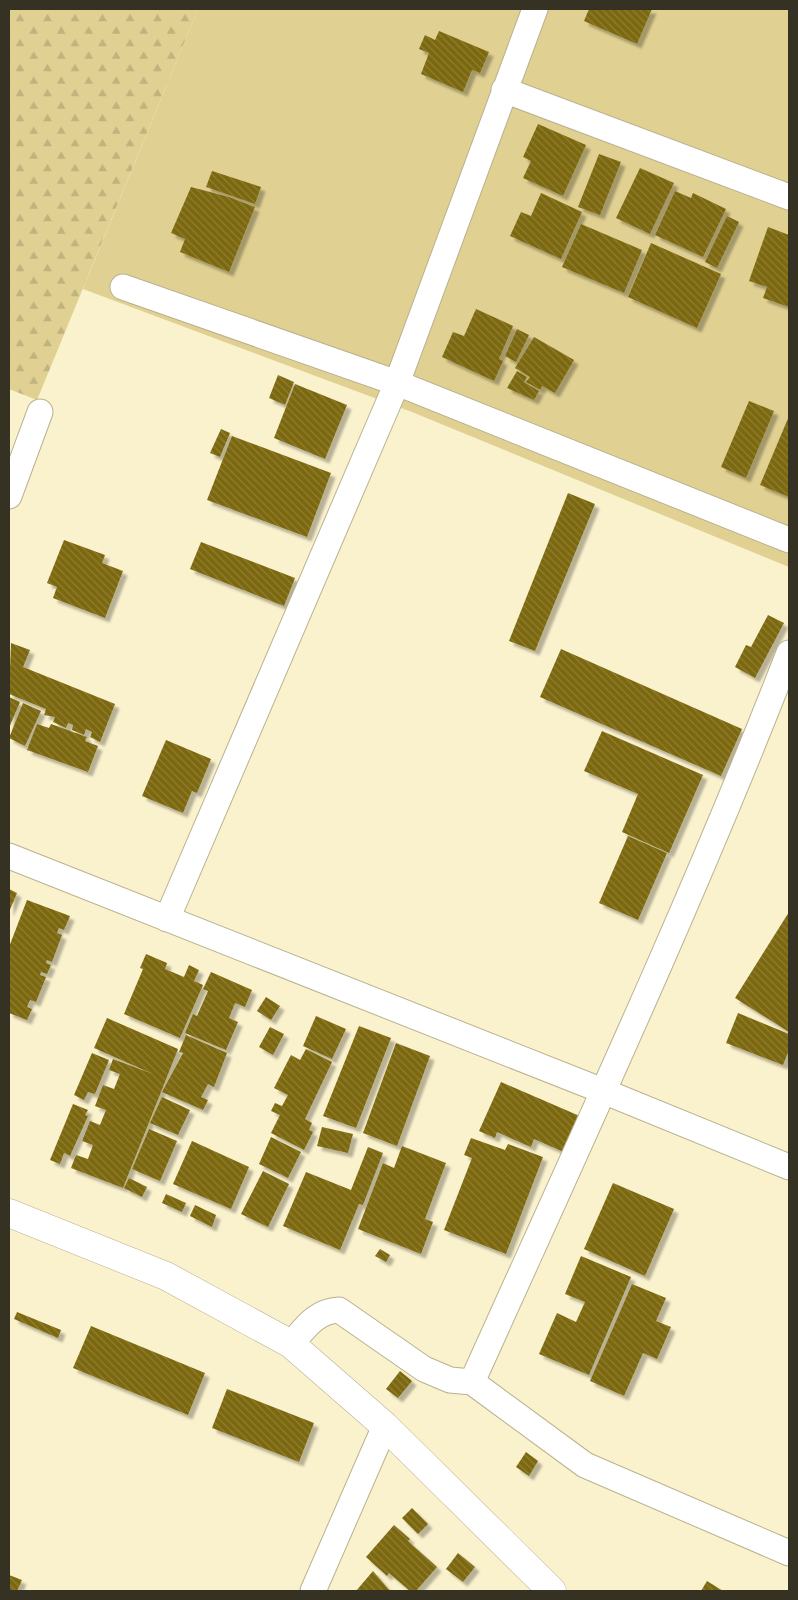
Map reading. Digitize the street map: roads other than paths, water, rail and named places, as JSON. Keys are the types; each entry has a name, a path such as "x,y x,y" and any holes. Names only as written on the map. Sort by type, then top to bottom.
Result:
{"street":[{"path":"167,919 397,383 535,9"},
{"path":"504,90 789,197"},
{"path":"123,287 397,383 789,540"},
{"path":"9,496 40,412"},
{"path":"472,1382 603,1090 750,754 789,653"},
{"path":"9,856 603,1090 789,1167"},
{"path":"9,1212 166,1276 291,1344 385,1426 552,1591"},
{"path":"291,1344 316,1317 328,1311 339,1310 424,1369 450,1380 472,1382 585,1465 789,1553"},
{"path":"313,1591 385,1426"}]}
